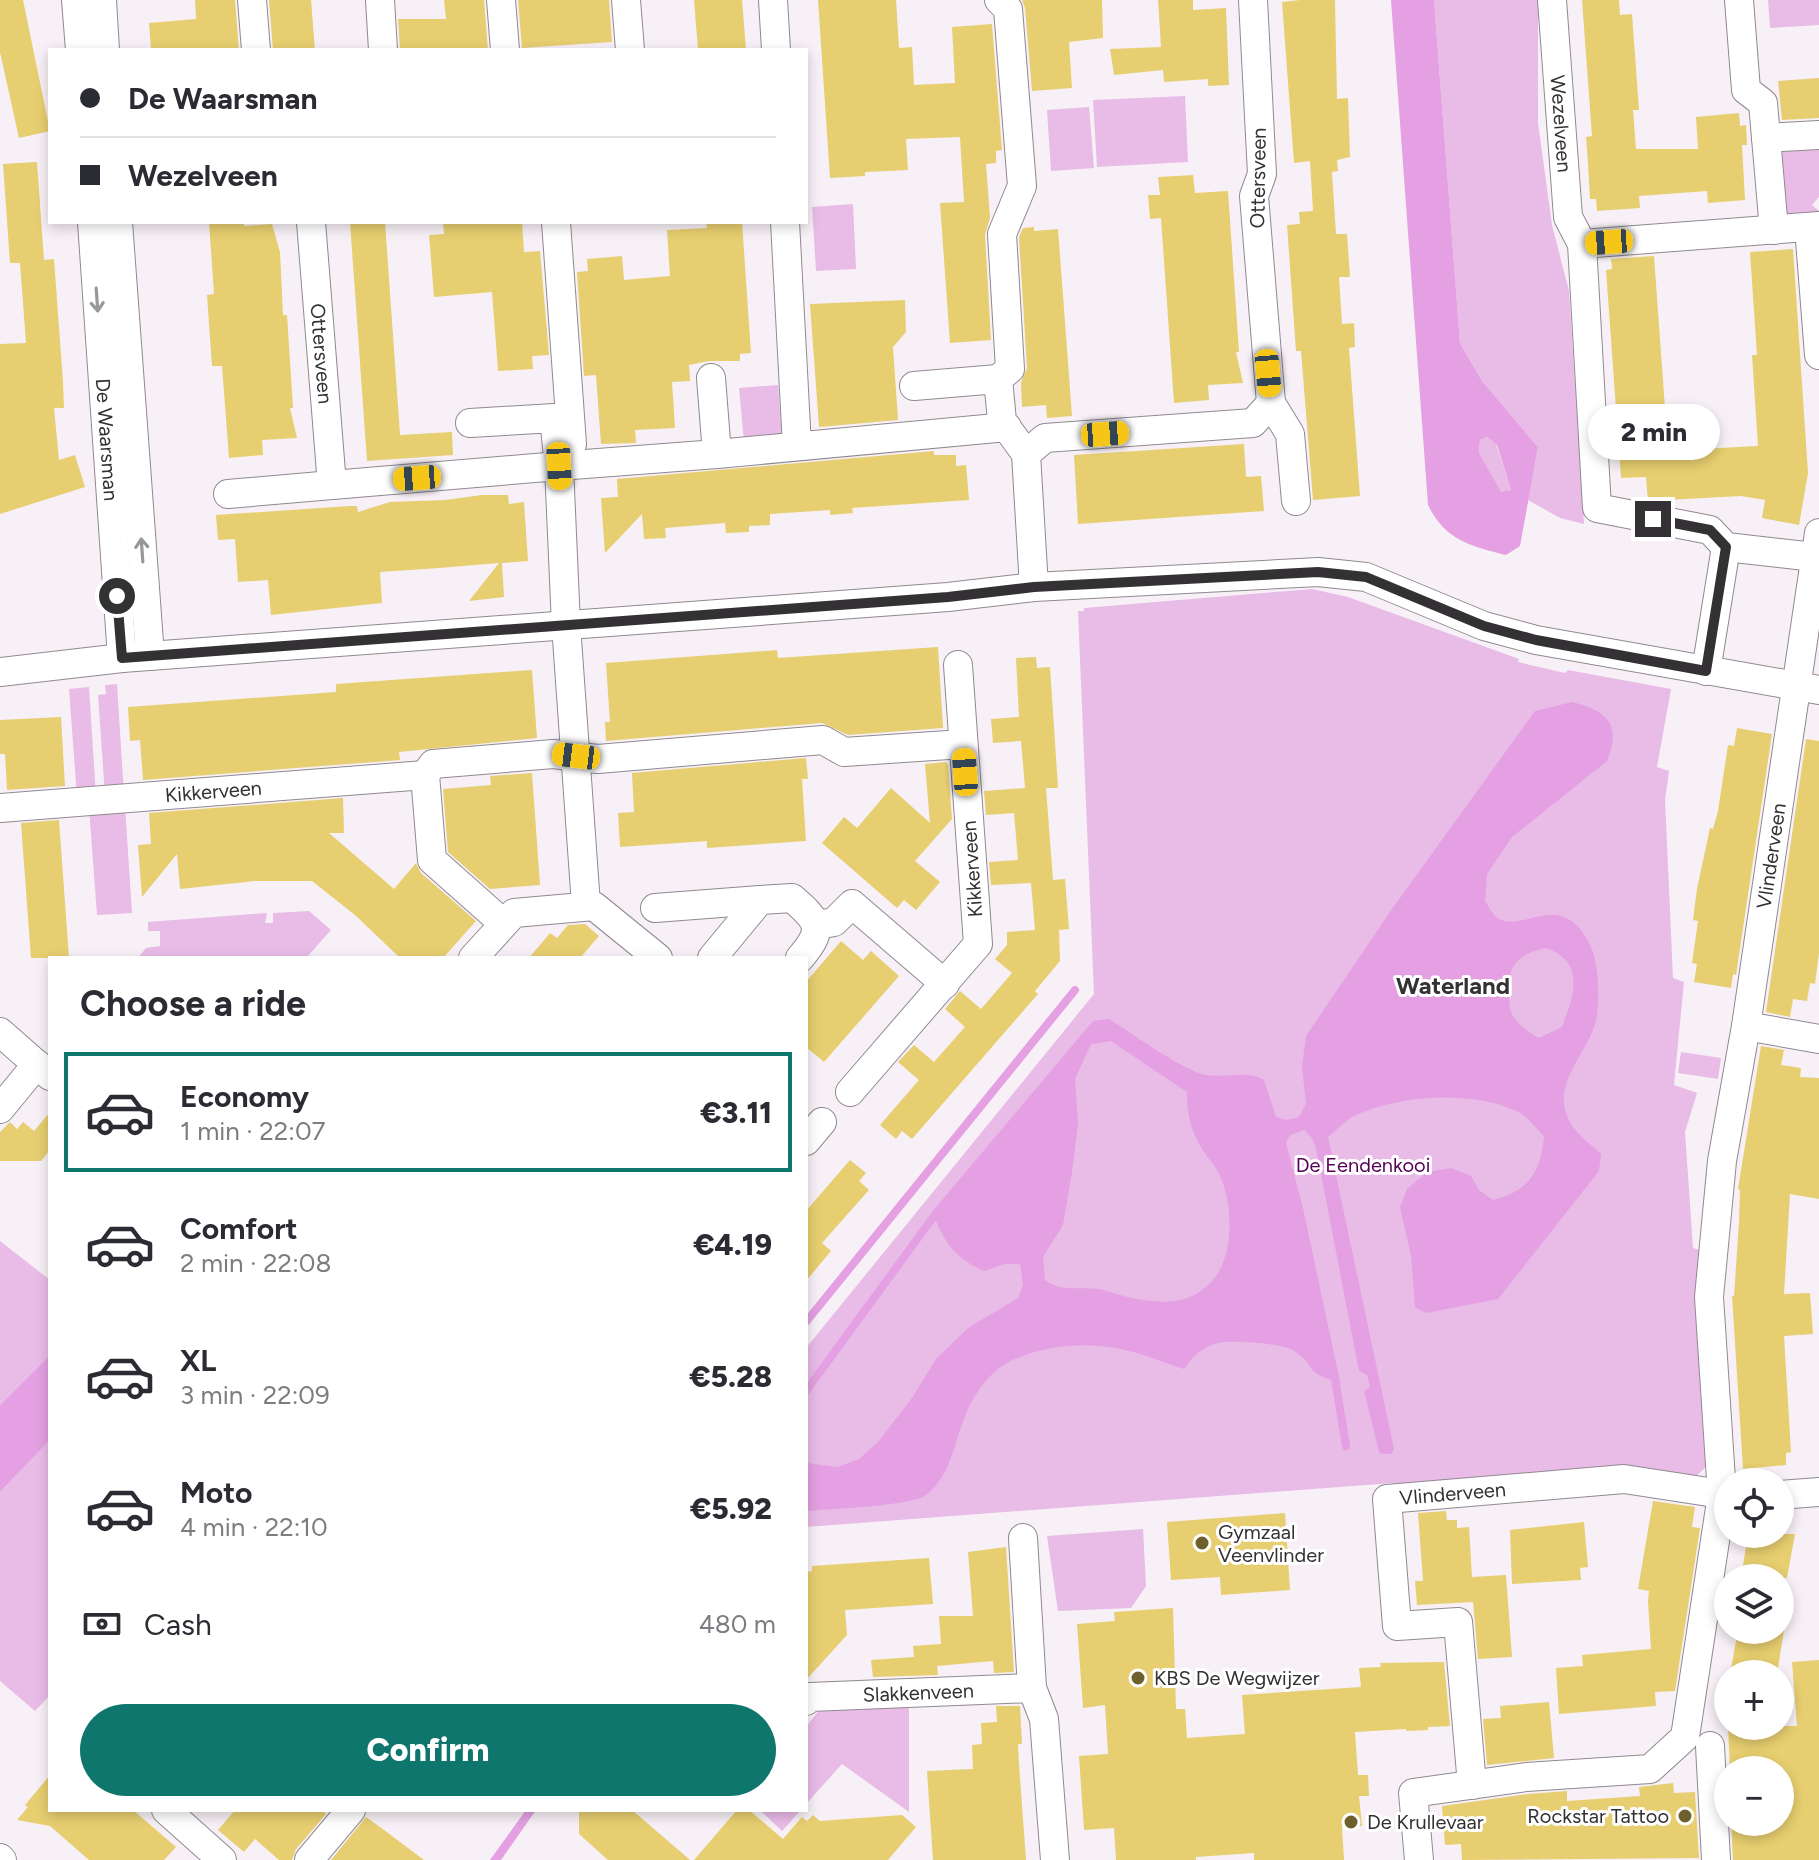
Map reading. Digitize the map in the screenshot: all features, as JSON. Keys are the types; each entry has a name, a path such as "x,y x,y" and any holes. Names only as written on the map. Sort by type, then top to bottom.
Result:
{"street":[{"path":"76,0 80,48"},
{"path":"102,0 105,48"},
{"path":"252,0 256,48"},
{"path":"380,0 383,48"},
{"path":"501,0 505,48"},
{"path":"626,0 630,48"},
{"path":"773,0 776,48"},
{"path":"914,386 998,379 1010,369 1002,234 1022,186 1008,9 999,0"},
{"name":"Ottersveen","path":"1253,0 1262,174 1254,196 1271,403 1290,434 1296,501"},
{"name":"Wezelveen","path":"1552,0 1568,217 1582,244 1597,508 1710,530 1726,547 1817,545 1808,689"},
{"path":"1739,0 1746,90 1763,103 1774,230"},
{"path":"1766,138 1819,135"},
{"name":"De Waarsman","path":"92,224 122,658"},
{"name":"De Waarsman","path":"118,224 150,656"},
{"name":"Ottersveen","path":"311,224 332,485"},
{"path":"556,224 566,466 566,625 586,905"},
{"path":"785,224 797,446"},
{"path":"1582,244 1814,227 1819,355"},
{"path":"711,378 717,454"},
{"path":"998,379 1002,421 1026,454 1034,587"},
{"path":"1026,454 1045,438 1253,423 1271,403"},
{"path":"470,423 554,418 566,466"},
{"path":"228,494 1007,427"},
{"path":"1706,671 1726,547"},
{"path":"0,672 122,658 948,597 1034,587 1318,572 1366,577 1484,626 1536,640 1808,689"},
{"name":"Kikkerveen","path":"850,1092 978,944 958,665"},
{"name":"Vlinderveen","path":"1723,1468 1709,1297 1722,1161 1808,689"},
{"name":"Kikkerveen","path":"0,808 425,775 433,764 553,754 598,759 823,740 844,752 963,744"},
{"path":"425,775 432,860 503,923"},
{"path":"655,908 792,898 811,914 817,925 815,938 802,956"},
{"path":"714,956 760,900"},
{"path":"817,925 834,922 852,904 945,984"},
{"path":"475,956 503,923 521,911 586,905 600,908 656,956"},
{"path":"1746,1026 1819,1039"},
{"path":"0,1032 44,1070 0,1109"},
{"name":"Vlinderveen","path":"1472,1785 1458,1622 1397,1626 1387,1499 1624,1479 1714,1493"},
{"path":"1794,1494 1819,1492"},
{"path":"1023,1538 1032,1688 1044,1719 1055,1860"},
{"name":"Vlinderveen","path":"1716,1860 1697,1742 1719,1548"},
{"name":"Slakkenveen","path":"808,1699 1032,1688"},
{"path":"1419,1860 1413,1793 1526,1777 1650,1769 1697,1742"},
{"path":"171,1812 222,1860"},
{"path":"309,1860 349,1812"}],"green space":[{"path":"1434,0 1538,0 1538,123 1552,225 1569,291 1584,524 1560,518 1528,500 1538,447 1482,381 1460,343"},
{"path":"1768,0 1819,0 1819,25 1770,28"},
{"path":"1185,96 1188,162 1097,167 1093,100"},
{"path":"1089,107 1094,168 1051,171 1047,110"},
{"path":"1819,144 1819,197 1812,205 1819,211 1819,216 1783,218 1777,147"},
{"path":"853,204 856,269 816,271 812,207"},
{"path":"778,385 782,439 744,442 739,388"},
{"path":"1487,437 1496,444 1511,490 1501,493 1479,453 1480,440"},
{"name":"De Eendenkooi","path":"1312,589 1348,597 1519,659 1518,662 1565,673 1568,670 1671,689 1657,767 1669,771 1665,800 1673,978 1684,982 1674,1085 1697,1093 1685,1132 1693,1248 1703,1251 1707,1466 1686,1486 1394,1486 1393,1483 808,1527 808,1346 1094,994 1078,611 1084,611 1084,608"},
{"path":"117,684 124,794 105,795 98,695 106,694 105,685"},
{"path":"89,687 96,796 77,797 69,689"},
{"path":"125,806 132,913 97,915 89,808"},
{"path":"309,911 331,930 308,956 140,956 146,948 160,946 160,931 148,931 148,922 267,913 265,923 273,923 273,913"},
{"path":"1681,1052 1721,1058 1718,1079 1678,1073"},
{"path":"0,1241 48,1278 48,1357 0,1405"},
{"path":"48,1442 48,1697 35,1711 0,1681 0,1492"},
{"path":"1143,1529 1146,1586 1131,1608 1058,1611 1047,1536"},
{"path":"909,1702 909,1812 842,1764 808,1802 808,1724 820,1709"},
{"path":"762,1812 799,1812 782,1831"}],"shaded area":[{"path":"1391,0 1434,0 1460,343 1482,381 1538,447 1520,546 1506,555 1460,540 1442,526 1428,505","holes":["1487,437 1497,445 1511,490 1501,492 1479,453 1480,440"]},
{"path":"1572,702 1594,710 1608,721 1613,737 1607,761 1512,837 1487,874 1485,901 1496,917 1506,921 1555,915 1568,919 1580,928 1591,947 1598,984 1596,1021 1566,1084 1564,1096 1565,1110 1571,1124 1601,1154 1599,1171 1498,1299 1426,1313 1415,1307 1411,1255 1400,1207 1407,1189 1427,1172 1451,1168 1471,1176 1479,1190 1493,1200 1505,1196 1524,1186 1536,1170 1544,1136 1525,1116 1504,1106 1461,1098 1437,1098 1414,1099 1370,1109 1352,1117 1328,1137 1394,1449 1391,1454 1379,1452 1364,1391 1370,1387 1367,1375 1359,1371 1316,1148 1304,1130 1290,1135 1286,1143 1340,1382 1316,1373 1301,1356 1288,1348 1257,1343 1213,1344 1198,1353 1184,1369 1106,1347 1090,1345 1044,1350 1015,1359 996,1370 986,1381 969,1408 941,1478 926,1495 904,1502 808,1511 808,1463 838,1467 859,1459 878,1442 912,1398 936,1359 968,1328 1018,1298 1023,1285 1020,1264 1005,1264 984,1271 973,1266 951,1248 932,1212 1093,1021 1109,1019 1196,1072 1213,1076 1247,1075 1264,1080 1276,1117 1286,1120 1299,1117 1306,1104 1302,1067 1306,1036 1392,909 1535,711","holes":["1546,948 1559,954 1572,971 1573,992 1562,1027 1539,1038 1523,1027 1511,1012 1510,974 1517,961 1529,953","1111,1041 1187,1092 1194,1132 1217,1170 1229,1209 1226,1252 1210,1284 1188,1298 1162,1302 1098,1289 1064,1288 1045,1280 1043,1257 1063,1225 1072,1172 1078,1124 1075,1079 1091,1044"]},
{"path":"48,1357 48,1442 0,1492 0,1405"},
{"path":"525,1812 535,1812 501,1860 490,1860"}],"building":[{"path":"0,0 23,0 48,131 19,138 0,52"},
{"path":"195,0 235,0 239,48 151,48 149,23 196,19"},
{"path":"269,0 311,0 315,48 273,48"},
{"path":"444,0 484,0 488,48 400,48 398,19 446,19"},
{"path":"518,0 609,0 612,42 522,48"},
{"path":"694,0 742,0 746,48 698,48"},
{"path":"818,0 896,0 899,48 912,47 914,85 955,83 952,27 992,24 1002,150 996,151 996,163 986,164 990,218 985,235 991,340 950,343 940,203 964,202 960,137 906,139 908,170 830,178"},
{"path":"1022,0 1102,0 1103,38 1069,42 1072,88 1032,91"},
{"path":"1158,0 1193,0 1193,10 1226,8 1229,85 1208,86 1208,79 1164,82 1163,70 1114,75 1110,49 1161,47"},
{"path":"1335,0 1337,99 1348,98 1350,157 1337,160 1338,171 1332,172 1336,234 1347,234 1350,277 1339,277 1342,324 1354,323 1355,347 1349,348 1360,496 1313,500 1301,351 1296,351 1287,225 1300,224 1299,212 1313,211 1310,161 1294,163 1282,2"},
{"path":"1582,0 1619,0 1620,15 1632,14 1639,110 1633,110 1636,149 1698,149 1696,117 1739,113 1740,126 1746,125 1747,145 1742,145 1745,200 1708,203 1707,191 1639,196 1640,208 1597,211 1596,199 1590,199 1586,137 1592,136"},
{"path":"1819,78 1819,118 1782,120 1778,81"},
{"path":"37,162 44,260 54,259 64,408 54,408 59,460 75,455 85,487 0,514 0,344 26,343 20,263 10,263 3,164"},
{"path":"1193,175 1195,193 1228,191 1239,352 1236,352 1243,383 1208,385 1209,400 1174,403 1161,218 1150,219 1148,195 1160,195 1158,177"},
{"path":"209,224 272,224 280,252 283,315 287,315 290,361 293,408 290,408 297,438 262,440 263,455 229,458 222,366 212,366 207,295 214,294"},
{"path":"350,224 385,224 400,435 452,432 453,455 367,461"},
{"path":"443,224 522,224 524,252 540,251 549,355 532,356 533,369 498,371 492,292 434,297 429,235 444,234"},
{"path":"706,224 742,224 751,353 740,354 740,361 709,361 689,365 690,381 672,382 675,428 635,430 636,443 601,444 596,375 584,376 577,272 588,271 587,259 622,256 624,280 670,276 667,230 707,228"},
{"path":"1034,227 1034,231 1058,229 1072,416 1047,418 1046,405 1022,407 1021,382 1027,368 1019,237 1023,228"},
{"path":"1793,249 1808,473 1799,525 1762,518 1765,500 1741,496 1648,501 1646,477 1621,478 1606,270 1612,269 1611,259 1654,256 1668,450 1758,446 1752,355 1757,355 1750,252"},
{"path":"905,300 906,332 893,347 898,420 819,427 810,304"},
{"path":"1244,444 1246,477 1261,476 1264,511 1078,524 1074,455"},
{"path":"934,451 934,455 956,455 956,466 966,465 969,500 852,508 853,513 830,515 830,510 770,514 770,525 749,526 749,532 726,533 725,523 665,528 666,538 644,539 642,514 605,553 601,498 618,497 617,479"},
{"path":"508,495 509,504 524,502 528,561 502,563 504,597 469,601 499,563 380,572 382,603 271,615 268,580 238,582 235,539 218,540 216,515 350,506 357,506 358,512 390,502"},
{"path":"938,647 943,728 848,735 822,723 606,741 605,722 610,722 606,663 777,650 778,658"},
{"path":"1036,657 1037,668 1050,667 1058,788 1046,788 1053,880 1065,879 1069,929 1059,930 1060,961 1035,991 1038,994 912,1139 902,1131 896,1139 880,1125 919,1080 898,1062 914,1045 934,1062 965,1027 945,1009 960,991 981,1009 1012,973 995,959 1007,945 1007,932 1035,930 1031,883 991,885 989,862 1018,860 1014,813 986,815 984,791 1025,788 1021,741 993,743 991,719 1019,717 1016,658"},
{"path":"532,670 537,738 399,752 400,760 143,780 140,740 130,741 128,707 336,692 336,684"},
{"path":"61,717 65,786 7,790 5,754 0,754 0,720"},
{"path":"1737,728 1772,734 1736,975 1733,974 1731,988 1694,982 1697,964 1692,963 1698,921 1693,920 1697,889 1710,828 1713,829 1718,811 1728,745 1734,746"},
{"path":"1806,739 1819,741 1819,953 1815,984 1810,983 1807,1001 1793,999 1790,1017 1766,1012"},
{"path":"806,758 808,779 802,779 806,841 707,848 707,841 620,847 618,813 634,812 632,773"},
{"path":"946,762 952,819 915,861 940,882 916,910 904,900 897,908 822,843 844,817 857,828 891,788 930,823 925,764"},
{"path":"532,773 540,885 490,889 448,852 443,789 491,785 490,776"},
{"path":"343,798 344,833 329,833 394,889 416,863 421,873 476,921 445,956 398,956 355,915 312,881 255,881 180,889 177,854 142,897 138,845 151,844 149,813"},
{"path":"59,820 69,956 31,958 21,823"},
{"path":"585,924 599,936 582,956 531,956 550,933 557,938 568,925"},
{"path":"841,941 863,960 871,951 899,976 824,1062 808,1049 808,980"},
{"path":"1761,1046 1784,1050 1781,1065 1801,1068 1800,1077 1819,1078 1819,1199 1790,1194 1784,1294 1810,1293 1813,1334 1784,1336 1791,1452 1786,1453 1786,1465 1743,1468 1732,1296 1739,1222 1738,1189"},
{"path":"48,1114 48,1152 41,1161 0,1161 0,1132 10,1122 17,1129 23,1122 34,1131"},
{"path":"850,1160 866,1173 859,1181 869,1190 822,1243 831,1251 808,1279 808,1209"},
{"path":"1653,1501 1695,1507 1692,1527 1700,1528 1675,1691 1655,1692 1656,1706 1559,1714 1556,1668 1583,1666 1582,1655 1651,1649 1649,1591 1638,1589"},
{"path":"1446,1511 1447,1520 1457,1520 1457,1528 1469,1527 1472,1577 1506,1575 1512,1657 1478,1659 1473,1602 1417,1605 1415,1581 1423,1581 1418,1513"},
{"path":"1285,1513 1290,1590 1221,1595 1220,1577 1171,1580 1167,1522"},
{"path":"1584,1522 1588,1567 1580,1568 1581,1580 1512,1584 1510,1530"},
{"path":"1006,1547 1014,1672 994,1673 993,1661 937,1666 938,1675 873,1677 871,1660 914,1657 913,1646 941,1644 939,1616 973,1616 968,1552"},
{"path":"1746,1548 1792,1548 1790,1564 1743,1564"},
{"path":"929,1558 933,1604 845,1610 847,1635 808,1678 808,1572 812,1571 812,1566"},
{"path":"1173,1608 1176,1709 1185,1709 1187,1738 1245,1734 1242,1695 1361,1687 1359,1668 1381,1667 1380,1663 1444,1662 1450,1726 1428,1727 1428,1730 1355,1732 1358,1775 1368,1775 1369,1796 1359,1796 1362,1826 1342,1827 1344,1860 1254,1860 1254,1853 1196,1857 1196,1860 1116,1860 1114,1828 1084,1830 1079,1756 1108,1754 1105,1705 1083,1708 1077,1624 1115,1621 1114,1612"},
{"path":"1735,1644 1782,1644 1779,1660 1733,1660"},
{"path":"1819,1660 1819,1860 1733,1860 1732,1836 1794,1836 1794,1756 1729,1756 1729,1740 1794,1740 1794,1726 1797,1726 1794,1662"},
{"path":"1549,1702 1554,1758 1487,1765 1483,1719 1501,1718 1500,1706"},
{"path":"996,1706 1020,1706 1022,1744 1018,1744 1026,1860 933,1860 927,1771 973,1769 972,1745 982,1744 981,1723 997,1722"},
{"path":"48,1777 48,1812 135,1812 176,1847 164,1860 89,1860 50,1826 17,1820 28,1807 25,1805"},
{"path":"1673,1783 1674,1793 1695,1792 1699,1858 1462,1860 1461,1844 1445,1845 1442,1806 1567,1791 1567,1801 1640,1796 1639,1787"},
{"path":"233,1812 326,1814 296,1849 292,1860 279,1860 255,1839 244,1852 218,1830"},
{"path":"579,1812 634,1812 690,1860 608,1860 579,1834"},
{"path":"735,1812 751,1812 783,1839 802,1817 807,1821 813,1815 820,1821 902,1815 916,1827 888,1860 694,1860"},
{"path":"366,1817 380,1827 424,1860 331,1860"}],"waterway":[{"path":"808,1320 1075,990"},
{"path":"808,1388 934,1216"},
{"path":"1334,1373 1346,1446"}],"place":[{"name":"Gymzaal Veenvlinder","path":"1202,1543"},
{"name":"KBS De Wegwijzer","path":"1138,1678"},
{"name":"Rockstar Tattoo","path":"1685,1816"},
{"name":"De Krullevaar","path":"1351,1822"}],"district":[{"name":"Waterland","path":"1453,986"}],"route":[{"path":"117,596 122,658 948,597 1034,587 1318,572 1366,577 1484,626 1536,640 1706,671 1726,547 1710,530 1653,519"}]}
